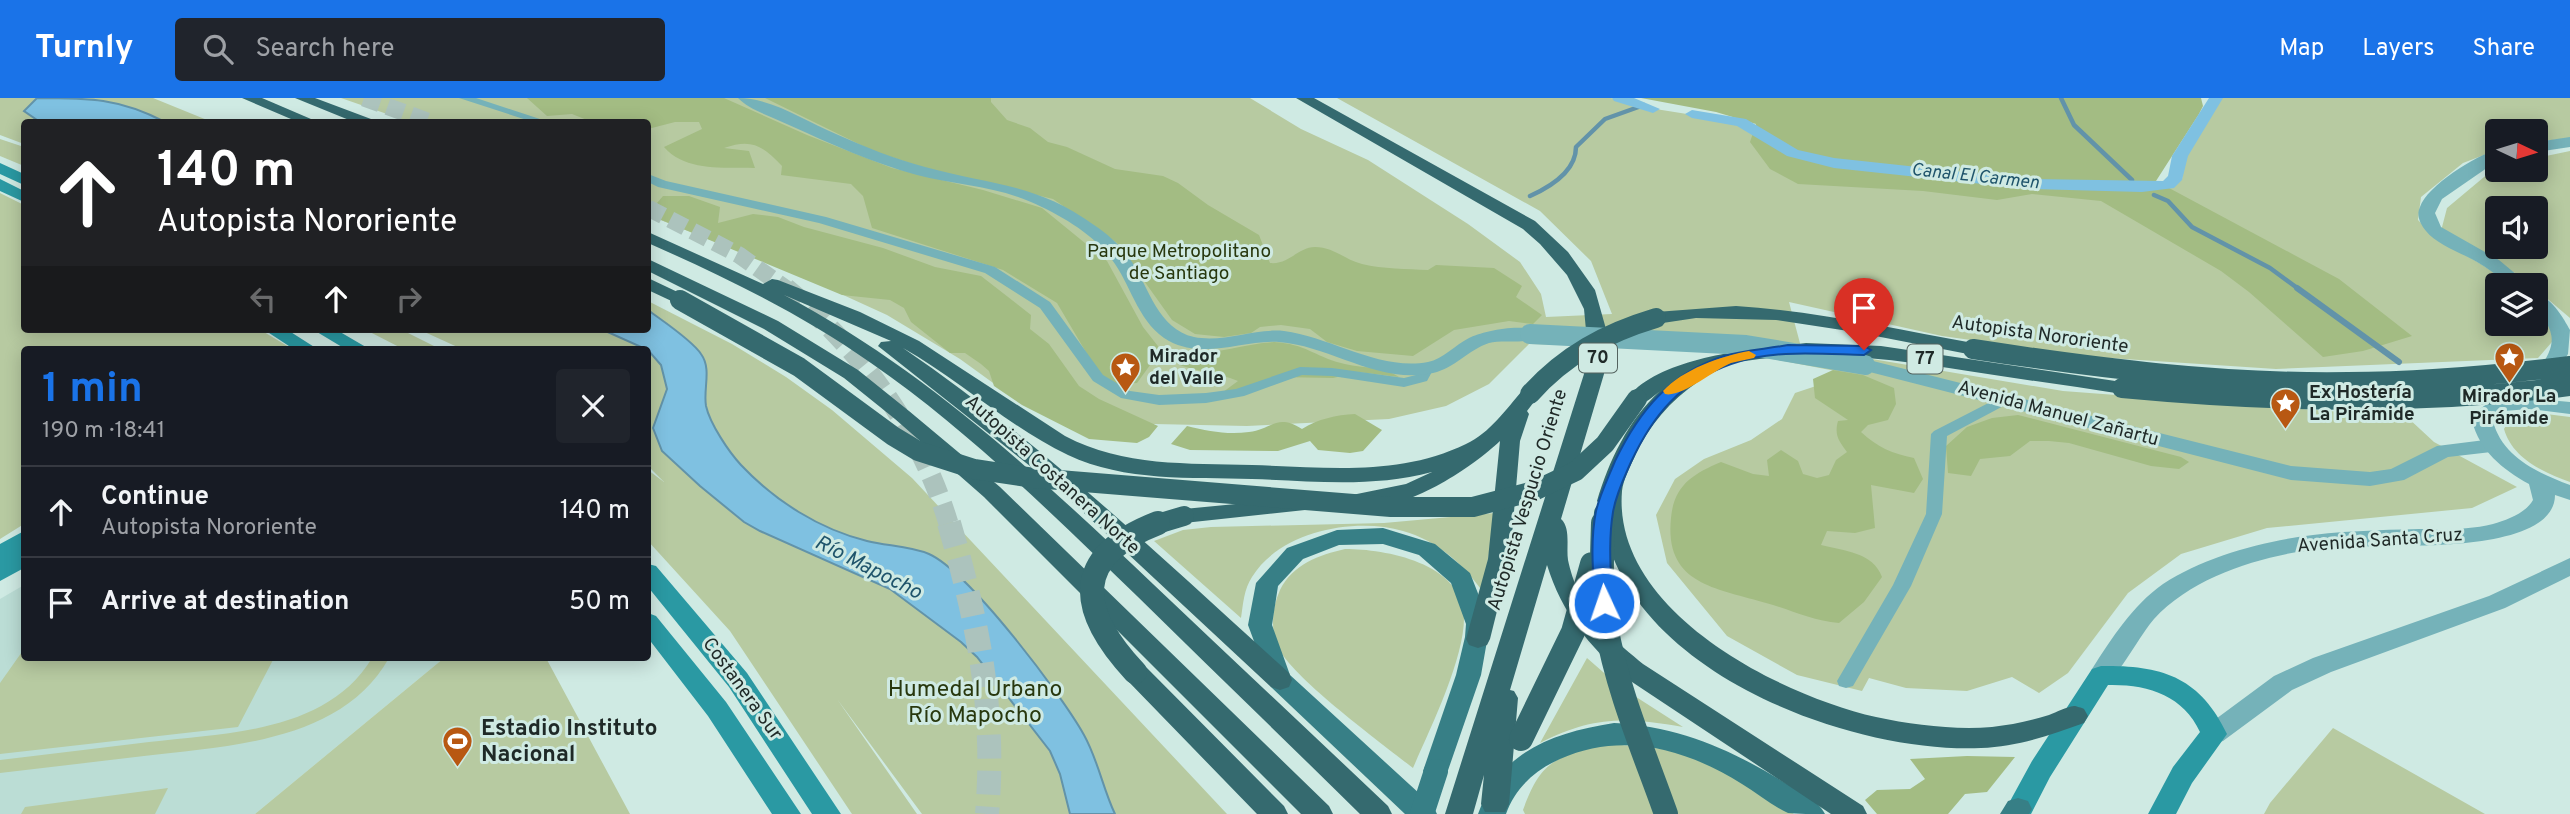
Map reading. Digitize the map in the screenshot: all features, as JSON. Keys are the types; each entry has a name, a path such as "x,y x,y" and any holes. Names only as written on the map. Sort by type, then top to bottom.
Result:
{"highway":[{"path":"302,98 358,119"},
{"name":"Autopista Vespucio Oriente","path":"1303,98 1514,216 1548,242 1575,272 1595,316 1600,351 1463,802"},
{"path":"249,99 302,119"},
{"name":"Autopista Costanera Norte","path":"651,238 815,320 908,380 1045,495 1378,814"},
{"path":"686,254 867,322 929,355 1035,429 1093,457 1126,465 1360,475 1422,467 1467,453 1487,442"},
{"path":"651,265 771,324 851,374 902,415 992,492 1319,814"},
{"path":"651,285 799,368 918,451 974,469 1034,478 1391,507 1473,507 1534,491 1576,471 1605,444 1637,399 1654,385 1678,372 1728,359"},
{"path":"821,304 937,380 1062,480 1280,680"},
{"name":"Autopista Nororiente","path":"1274,814 1112,645 1099,622 1093,603 1094,576 1107,552 1132,532 1184,516 1385,497 1432,483 1460,466 1487,442 1552,369 1585,346 1612,333 1656,318 1712,311 1781,314 1973,349 2125,371 2306,382 2448,379 2570,366"},
{"name":"77","path":"1728,359 1788,350 1854,349 2122,388 2256,398 2365,401 2458,398 2570,386"},
{"path":"1495,805 1521,739 1578,623 1608,500 1632,441 1657,404 1684,381 1728,359"},
{"path":"1478,639 1499,559 1510,441 1518,416 1530,394"},
{"path":"1556,497 1553,549 1567,593 1591,631 1638,675 1853,814"},
{"path":"1608,500 1621,549 1642,589 1658,609 1684,634 1723,664 1780,696 1867,726 1913,735 2010,735 2039,730 2075,716"},
{"path":"1608,500 1601,564 1606,625 1625,698 1666,814"},
{"path":"1495,805 1508,674 1518,622"}],"main road":[{"path":"0,168 21,178"},
{"path":"0,184 21,195"},
{"path":"279,333 302,346"},
{"path":"327,333 346,346"},
{"path":"1369,535 1387,537 1412,543 1434,553 1457,573 1465,584 1476,611 1478,639 1422,814 1280,680 1260,634 1260,606 1266,583 1281,562 1292,554 1335,538 1369,535"},
{"path":"0,555 21,541"},
{"path":"0,573 21,560"},
{"name":"Costanera Sur","path":"651,576 738,681 827,814"},
{"name":"Costanera Sur","path":"651,626 717,709 787,814"},
{"path":"2101,676 2145,677 2170,685 2199,707 2214,734 2182,775 2162,814"},
{"name":"Avenida Santa Cruz","path":"2017,812 2101,676"},
{"path":"1495,805 1515,774 1551,749 1595,736 1641,734 1686,743 1718,755 1811,814"}],"street":[{"path":"464,98 533,119"},
{"name":"Avenida Manuel Zañartu","path":"745,98 896,164 1023,194 1046,202 1090,230 1118,255 1161,326 1178,338 1207,344 1233,344 1259,337 1282,336 1387,366 1427,368 1448,360 1475,342 1498,336 1530,334 1746,345 1866,365 2254,465 2323,477 2370,479 2396,475 2444,452 2493,446"},
{"path":"2548,145 2570,142"},
{"path":"2485,160 2430,201 2426,217 2435,231 2505,273"},
{"path":"651,179 822,220 990,270 1045,305 1098,378 1126,395 1148,398 1206,398 1239,393 1300,371 1332,372 1404,383 1422,378 1427,368"},
{"path":"2516,402 2537,387 2567,348 2567,337 2561,324 2548,311"},
{"path":"1846,681 1902,586 1934,514 1940,434 2004,400"},
{"path":"2570,408 2516,402 2499,405 2488,412 2483,421 2484,433 2493,446 2519,469 2570,493"},
{"name":"Avenida Santa Cruz","path":"2101,676 2146,612 2182,583 2208,571 2234,560 2297,545 2465,536 2496,531 2526,518 2541,505 2544,499 2538,480"},
{"path":"2214,734 2283,683 2322,665 2497,602 2570,566"}],"shaded area":[{"path":"21,587 21,661 440,661 255,814 0,814 0,599"}],"green space":[{"path":"0,98 153,98 205,119 21,119 21,143 0,135"},
{"name":"Parque Metropolitano de Santiago","path":"341,98 1250,98 1301,129 1368,160 1468,224 1520,262 1541,294 1546,317 1612,314 1591,261 1540,211 1337,98 1611,98 1643,107 1737,122 1757,136 2145,190 2173,187 2182,179 2185,157 2221,98 2570,98 2570,138 2548,141 2548,119 2485,119 2485,155 2463,163 2421,197 2418,220 2439,238 2494,273 2485,273 2485,336 2548,336 2548,324 2558,335 2538,358 2276,369 2094,357 1942,336 1789,302 1801,347 2063,391 2407,417 2434,442 2517,487 2472,508 2267,528 2181,554 2128,593 2068,673 2039,693 2012,677 1967,691 1906,688 1869,678 1862,691 1797,675 1727,636 1667,563 1656,515 1675,479 1704,459 1751,440 1782,419 1795,393 1843,377 1846,373 1715,348 1529,344 1489,384 1446,406 1389,419 1247,426 1108,423 1007,393 960,359 887,315 806,278 651,216 651,119 401,119"},
{"path":"527,98 724,98 807,135 892,168 983,190 1042,208 1107,261 1143,327 1161,350 1137,383 1114,385 1100,376 1057,303 1003,270 872,228 863,196 851,184 781,175 782,166 775,159 763,149 750,144 724,148 749,151 755,168 718,168 694,164 683,161 664,147 702,129 699,122 675,122 651,128 651,119 584,119 572,114 547,116"},
{"path":"765,98 991,98 991,102 1007,120 1030,128 1048,142 1067,147 1115,169 1163,176 1178,183 1208,205 1259,235 1270,263 1283,261 1315,247 1378,267 1428,270 1436,265 1494,268 1522,286 1516,297 1542,315 1533,324 1509,321 1454,330 1413,356 1357,351 1327,342 1310,329 1281,325 1260,327 1251,333 1224,337 1195,334 1172,320 1117,243 1053,199 922,167 873,151"},
{"path":"1641,98 2201,98 2203,106 2199,114 2156,181 2339,279 2412,336 2363,351 2323,357 2221,271 2101,201 2032,194 1997,200 1923,191 1798,184 1770,169 1750,142 1756,124 1716,112"},
{"path":"0,139 21,146 21,165 0,156"},
{"path":"2570,151 2570,318 2548,299 2548,273 2515,273 2490,259 2548,259 2548,196 2485,196 2485,256 2441,231 2447,208 2485,176 2485,182 2548,182 2548,156"},
{"path":"0,193 21,204 21,333 266,333 287,346 21,346 21,526 0,539"},
{"path":"663,196 689,196 720,207 718,223 753,214 778,217 804,227 883,248 935,267 981,276 1031,315 1030,329 1049,344 1079,386 1099,399 1158,426 1149,437 1137,443 1089,439 1022,405 994,386 989,371 981,364 965,353 950,353 911,322 904,308 890,300 842,295 659,219 663,215 663,209 657,203"},
{"name":"Humedal Urbano Río Mapocho","path":"651,303 732,344 786,377 832,410 912,478 1227,814 922,814 837,699 917,814 852,814 730,631 651,544 651,472 664,482 651,469 651,346 455,346 427,333 651,333"},
{"path":"372,333 408,333 434,346 397,346"},
{"path":"1274,342 1294,345 1341,363 1378,369 1399,377 1358,372 1333,378 1278,377 1219,395 1238,381 1175,363 1178,353 1204,353"},
{"path":"1833,370 1863,375 1894,388 1896,404 1888,420 1868,425 1861,432 1886,449 1914,458 1923,479 1914,493 1871,485 1875,528 1855,533 1827,531 1821,545 1865,557 1878,569 1882,577 1864,602 1839,623 1811,618 1730,593 1698,580 1685,570 1676,557 1671,540 1673,507 1681,489 1694,476 1721,462 1753,474 1769,476 1767,460 1781,450 1798,461 1803,474 1817,478 1829,475 1836,460 1847,452 1837,430 1838,421 1848,420 1815,398 1813,379"},
{"path":"2538,413 2570,417 2570,482 2530,463 2508,439 2504,429 2514,418"},
{"path":"1355,414 1382,430 1363,451 1350,453 1318,450 1310,441 1278,451 1190,450 1171,444 1187,426 1241,433 1286,422 1302,429 1327,418"},
{"path":"2018,415 2181,457 2189,462 2179,469 2151,466 2069,443 2030,441 2010,456 1980,459 1971,476 1948,473 1946,446 1967,427 1992,418"},
{"path":"1495,513 1483,592 1449,555 1416,535 1384,527 1342,527 1299,539 1281,548 1265,561 1247,587 1241,618 1154,541 1183,530 1211,527 1384,523"},
{"path":"1345,549 1381,552 1419,563 1450,583 1460,598 1464,616 1459,652 1413,768 1361,728 1300,675 1286,660 1275,640 1274,611 1285,581 1308,562"},
{"path":"21,653 21,661 272,661 238,727 0,754 0,683"},
{"path":"1587,658 1619,686 1683,727 1644,721 1610,721 1577,728 1540,743"},
{"path":"370,661 387,661 368,686 343,707 313,723 280,735 211,748 0,773 0,760 210,736 272,725 329,702 353,683"},
{"name":"Estadio Instituto Nacional","path":"440,661 548,661 630,814 255,814"},
{"path":"2333,728 2485,814 2264,814 2270,803"},
{"path":"1599,743 1677,750 1741,779 1794,814 1525,814 1523,810 1536,781 1550,764"},
{"path":"2015,757 1987,792 1965,794 1948,814 1877,814 1865,800 1877,790 1910,789 1925,779 1910,759"},
{"path":"168,788 155,814 21,814 25,807"}],"water":[{"path":"37,98 72,98 118,104 159,119 36,119 24,111"},
{"name":"Río Mapocho","path":"651,312 697,348 706,366 705,400 711,421 741,465 783,502 815,521 849,536 929,554 967,584 1013,636 1072,716 1093,754 1115,814 1070,814 1060,774 1050,751 977,657 961,642 890,589 744,522 662,451 653,428 667,389 661,365 651,353 651,346 639,346 610,333 651,333"}],"waterway":[{"name":"Canal El Carmen","path":"1619,98 1653,109"},
{"path":"2061,98 2074,125 2132,180"},
{"name":"Canal El Carmen","path":"1692,114 1741,122 1793,153 1834,163 2029,184 2142,187 2168,185 2176,177 2180,156 2216,98"},
{"path":"1530,196 1546,188 1567,171 1572,164 1576,147 1605,119 1644,105"},
{"path":"2154,195 2168,201 2192,227 2270,268 2300,290"},
{"path":"2297,288 2399,362"}],"tunnel":[{"path":"364,98 422,119"},
{"path":"651,210 739,255 788,290"},
{"path":"786,288 840,339 885,394 922,456 949,525"},
{"path":"949,523 976,631 987,702 987,814"}],"slow traffic":[{"path":"1671,391 1684,381 1728,359 1749,355"}],"place":[{"name":"Mirador La Pirámide","path":"2509,385"},
{"name":"Mirador del Valle","path":"1126,395"},
{"name":"Ex Hostería La Pirámide","path":"2286,431"},
{"name":"Estadio Instituto Nacional","path":"458,769"}],"route":[{"path":"1604,603 1601,564 1604,513 1611,487 1639,427 1665,396 1696,374 1728,359 1788,350 1864,350"}]}
